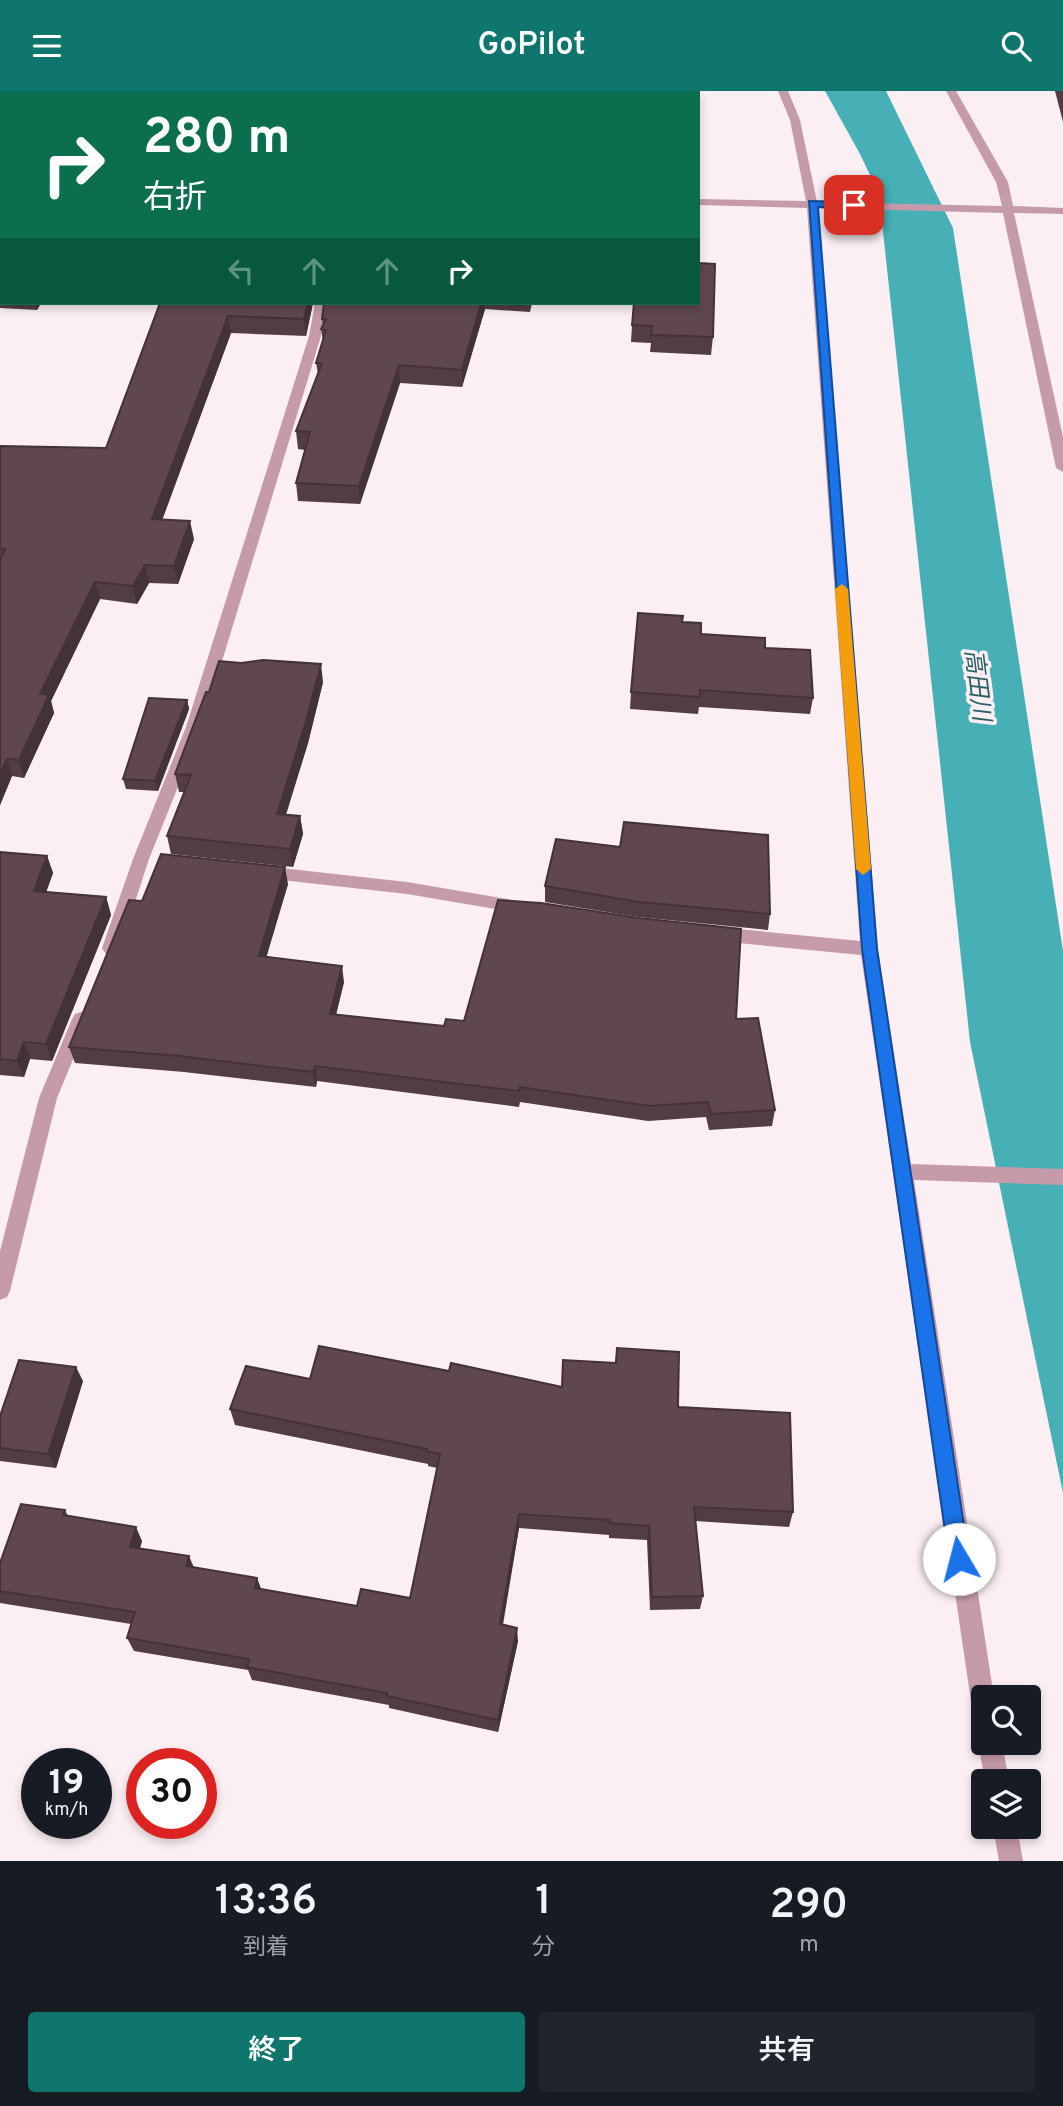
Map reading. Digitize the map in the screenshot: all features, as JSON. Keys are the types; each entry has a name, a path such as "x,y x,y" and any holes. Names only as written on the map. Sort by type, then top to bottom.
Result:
{"street":[{"path":"783,91 795,120 820,204 869,949 911,1172 981,1685"},
{"path":"951,91 1002,182 1063,468"},
{"path":"700,201 1063,211"},
{"path":"106,958 148,859 194,727 315,336 321,305"},
{"path":"247,870 407,888 543,911"},
{"path":"706,933 869,949"},
{"path":"0,1291 48,1098 85,1009"},
{"path":"911,1172 1063,1177"},
{"path":"1007,1839 1011,1861"}],"water":[{"name":"高田川","path":"825,91 886,91 953,228 1063,951 1063,1493 970,1042 879,194"}],"building":[{"path":"700,263 715,264 713,337 651,335 652,326 632,325 634,305 700,305"},
{"path":"159,305 308,305 304,319 228,316 152,519 190,521 174,566 145,565 133,586 95,582 40,694 49,695 19,760 7,759 0,774 0,560 5,549 0,549 0,446 106,448"},
{"path":"324,305 480,305 462,370 399,365 359,486 296,483 310,432 296,431 322,363 316,363 326,330 321,329 326,319 322,319"},
{"path":"638,613 683,616 682,622 701,623 701,634 765,638 765,648 810,650 813,698 700,690 700,697 631,692"},
{"path":"263,660 321,664 277,814 300,816 290,849 167,836 191,775 175,774 219,661 241,663"},
{"path":"149,698 187,700 155,781 123,779"},
{"path":"624,822 768,835 770,914 639,902 545,886 556,839 620,847"},
{"path":"0,852 47,856 34,891 106,897 46,1044 24,1042 17,1061 0,1059"},
{"path":"161,854 285,867 259,956 342,966 330,1014 444,1026 446,1019 464,1021 498,900 541,903 639,918 741,929 736,1019 758,1018 775,1110 711,1114 708,1102 650,1106 520,1087 519,1091 315,1066 313,1072 180,1056 69,1047 129,900 142,901"},
{"path":"319,1346 449,1371 451,1363 562,1387 563,1360 616,1363 617,1348 679,1352 678,1407 790,1413 793,1512 694,1507 703,1596 652,1597 649,1526 610,1523 610,1520 519,1514 500,1624 517,1628 498,1720 387,1696 387,1693 247,1667 249,1659 127,1638 135,1612 0,1591 0,1563 21,1504 65,1510 63,1515 136,1527 130,1547 189,1556 186,1566 257,1578 255,1588 357,1606 361,1589 410,1598 440,1454 426,1451 427,1449 230,1409 246,1366 310,1379"},
{"path":"19,1360 76,1367 48,1454 0,1448 0,1416"}],"slow traffic":[{"path":"842,589 863,869"}],"route":[{"path":"854,205 812,203 869,949 959,1559"}]}
